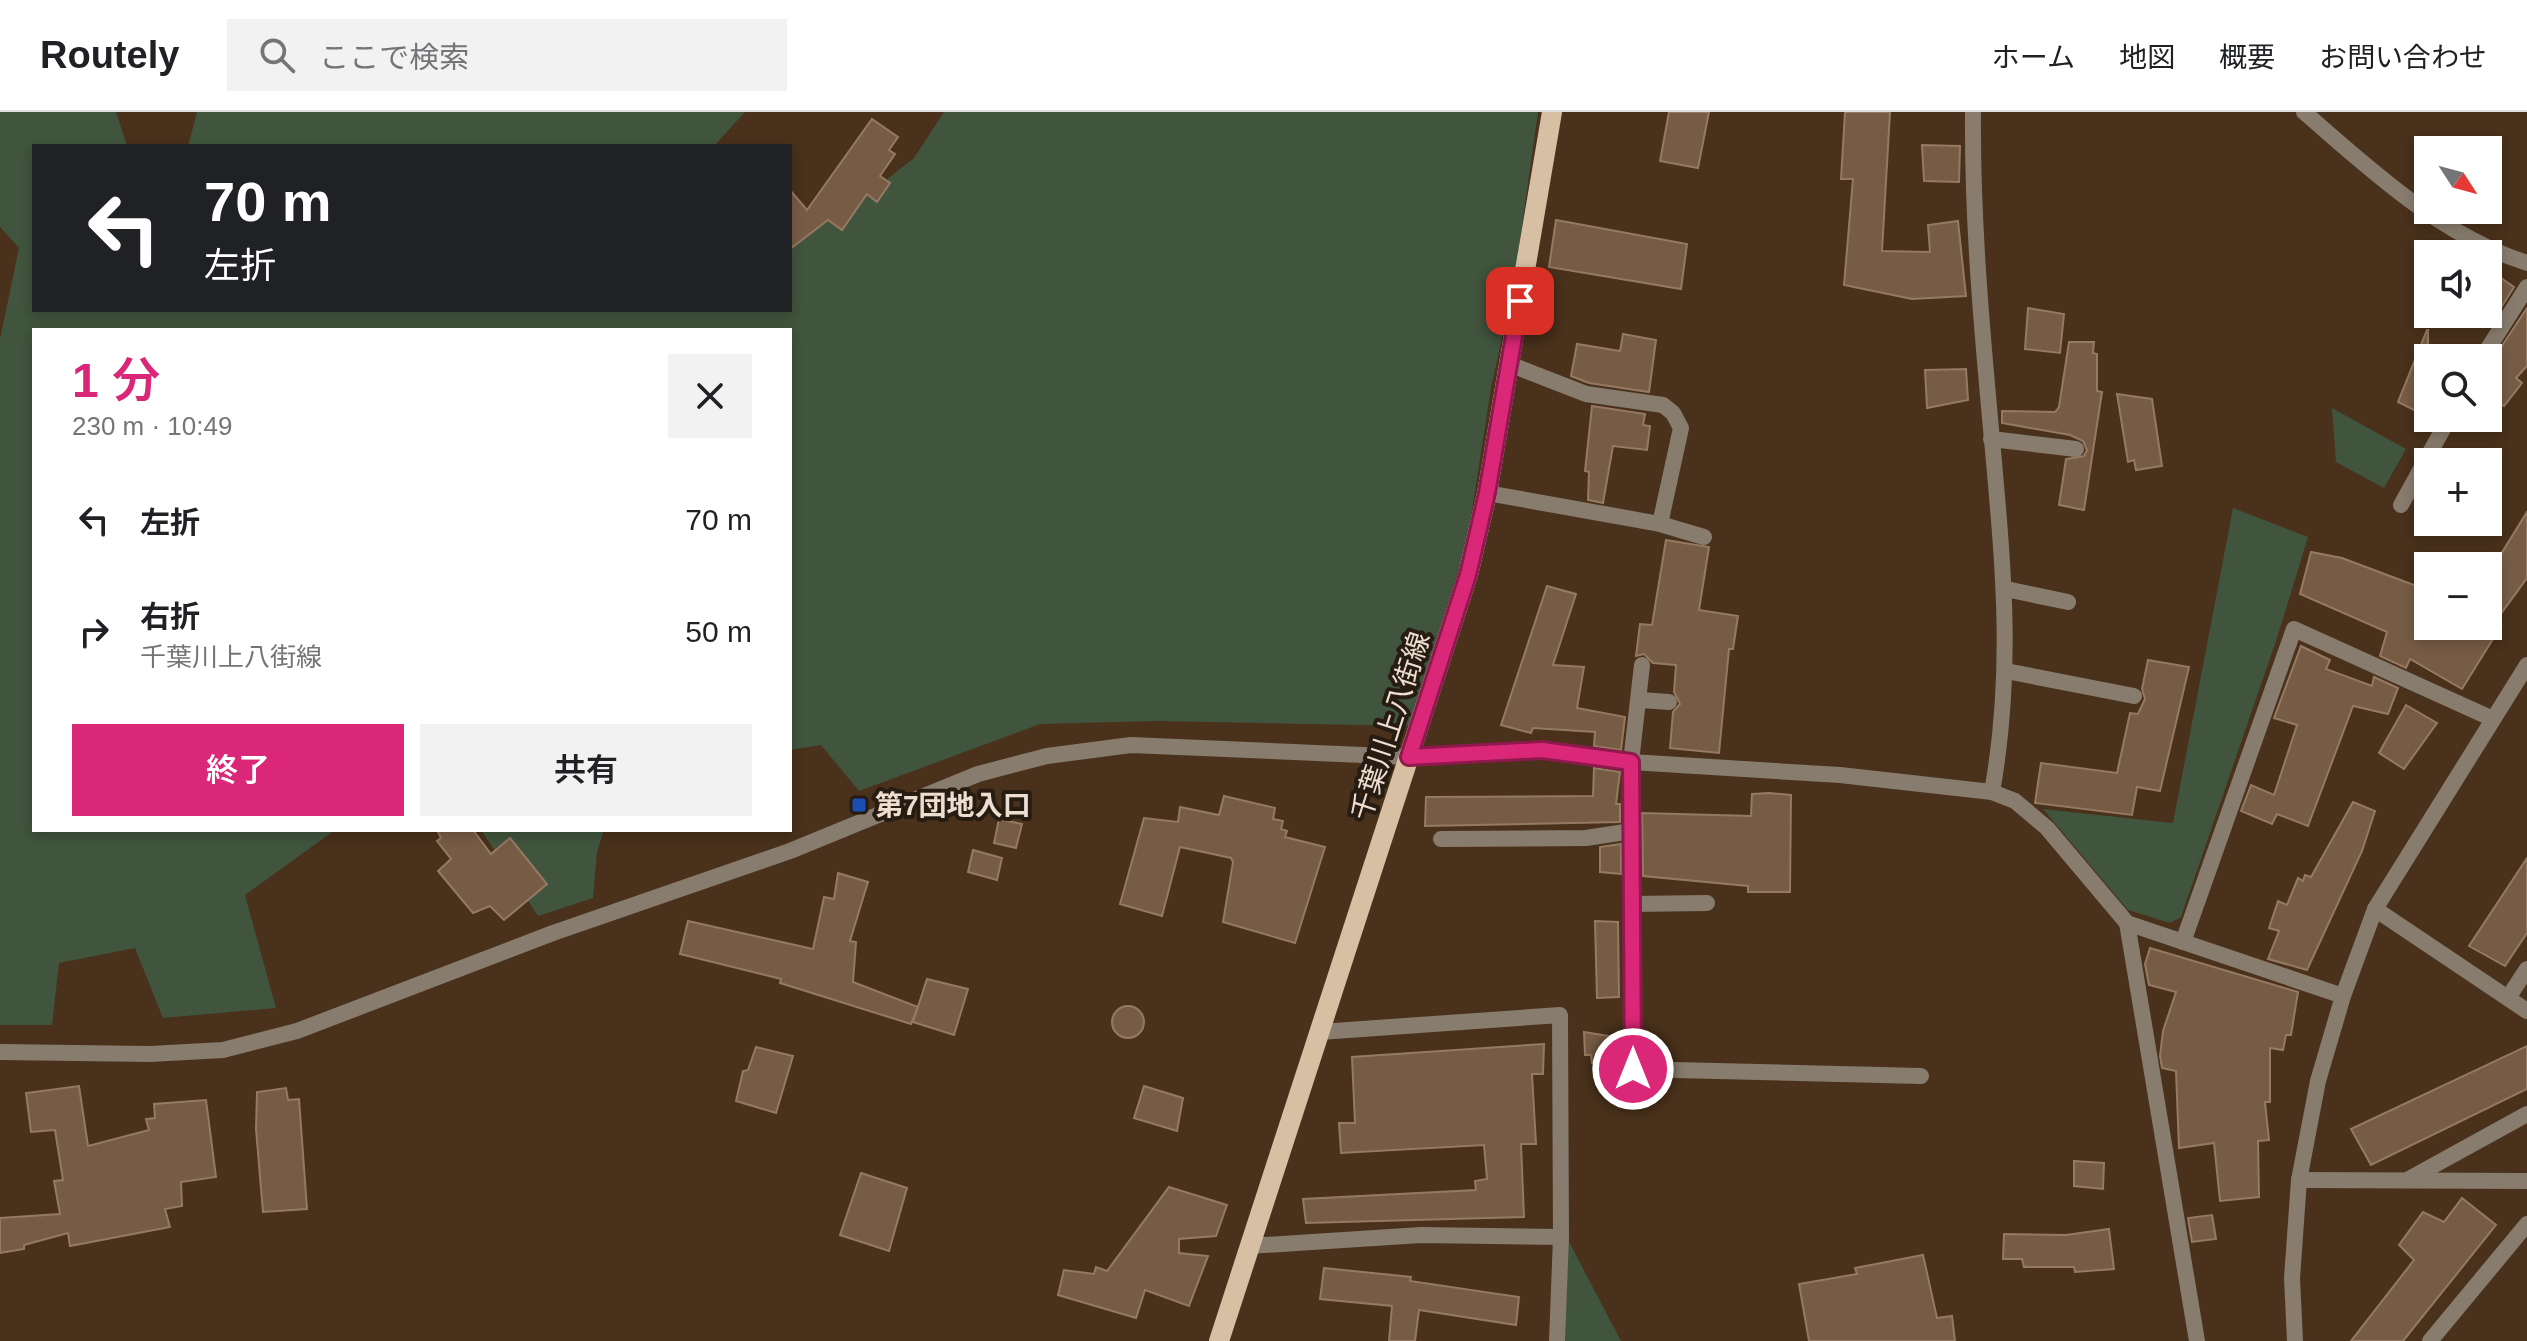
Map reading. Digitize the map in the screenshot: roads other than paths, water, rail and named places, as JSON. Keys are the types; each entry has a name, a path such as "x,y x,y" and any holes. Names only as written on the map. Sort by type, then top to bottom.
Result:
{"main road":[{"name":"千葉川上八街線","path":"1219,1341 1468,575 1487,493 1552,112"}],"street":[{"path":"1973,112 1977,272 2006,589 2006,671 1992,792"},
{"path":"2304,112 2382,180 2464,237 2527,263"},
{"path":"2491,344 2527,287"},
{"path":"1509,364 1586,394 1663,405 1673,413 1681,428 1660,524"},
{"path":"2401,505 2441,432"},
{"path":"1991,439 2076,449"},
{"path":"1487,493 1660,524 1704,537"},
{"path":"2006,589 2068,602"},
{"path":"2183,942 2294,629 2493,719"},
{"path":"1642,665 1641,700 1631,762 1633,1069 1921,1076"},
{"path":"2295,1341 2292,1278 2299,1180 2318,1081 2343,996 2375,909 2493,719 2521,688 2527,665"},
{"path":"2006,671 2134,696"},
{"path":"1641,700 1669,702"},
{"path":"0,1052 150,1054 223,1050 297,1031 553,933 790,851 978,774 1047,756 1131,745 1409,757 1542,750 1631,762 1840,775 1992,792 2015,801 2047,828 2127,923 2197,1341"},
{"path":"1441,839 1586,838 1632,831"},
{"path":"1632,904 1707,903"},
{"path":"2375,909 2527,1011"},
{"path":"2127,923 2343,996"},
{"path":"2508,998 2527,969"},
{"path":"1320,1032 1560,1015 1561,1237 1557,1341"},
{"path":"2407,1181 2527,1114"},
{"path":"2299,1180 2527,1181"},
{"path":"2430,1341 2527,1224"},
{"path":"1249,1246 1421,1235 1561,1237"}],"place":[{"name":"第7団地入口","path":"859,805"}]}
